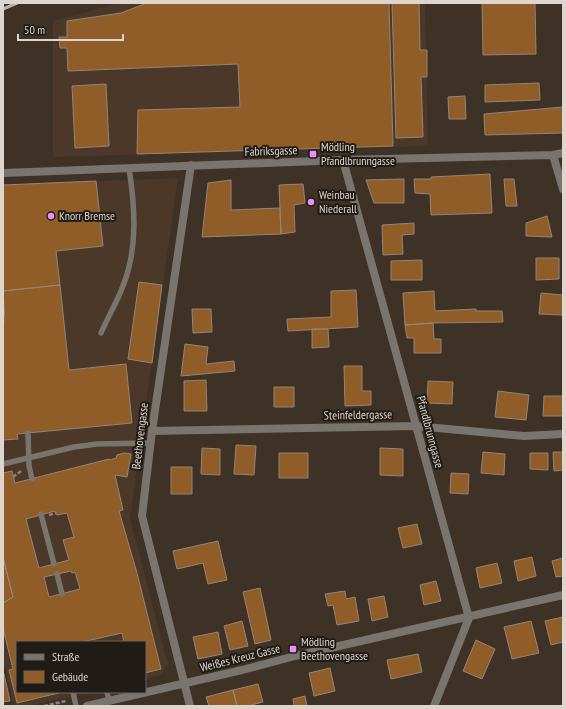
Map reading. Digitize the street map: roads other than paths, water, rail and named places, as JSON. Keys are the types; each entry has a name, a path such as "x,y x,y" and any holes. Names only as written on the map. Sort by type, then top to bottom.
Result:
{"street":[{"name":"Fabriksgasse","path":"3,173 343,160 553,155 563,153"},
{"path":"553,155 563,188"},
{"name":"Pfandlbrunngasse","path":"343,160 469,618"},
{"name":"Beethovengasse","path":"190,706 142,516 152,431 191,165"},
{"name":"Steinfeldergasse","path":"152,431 416,426 524,436 563,434"},
{"name":"Weißes Kreuz Gasse","path":"146,693 295,656 469,618 563,595"},
{"path":"434,706 469,618"},
{"name":"Weißes Kreuz Gasse","path":"87,706 145,693"}],"lane":[{"path":"100,333 123,286 131,258 134,220 129,168"},
{"path":"28,433 32,479"},
{"path":"3,464 74,447 97,444 151,443"},
{"path":"41,514 54,564"},
{"path":"57,574 62,594"},
{"path":"73,693 76,706"},
{"path":"107,693 110,701"}],"railway":[{"path":"3,9 17,3"}],"place":[{"name":"Mödling Pfandlbrunngasse","path":"313,154"},
{"name":"Weinbau Niederall","path":"311,202"},
{"name":"Knorr Bremse","path":"51,216"},
{"name":"Mödling Beethovengasse","path":"293,649"}]}
